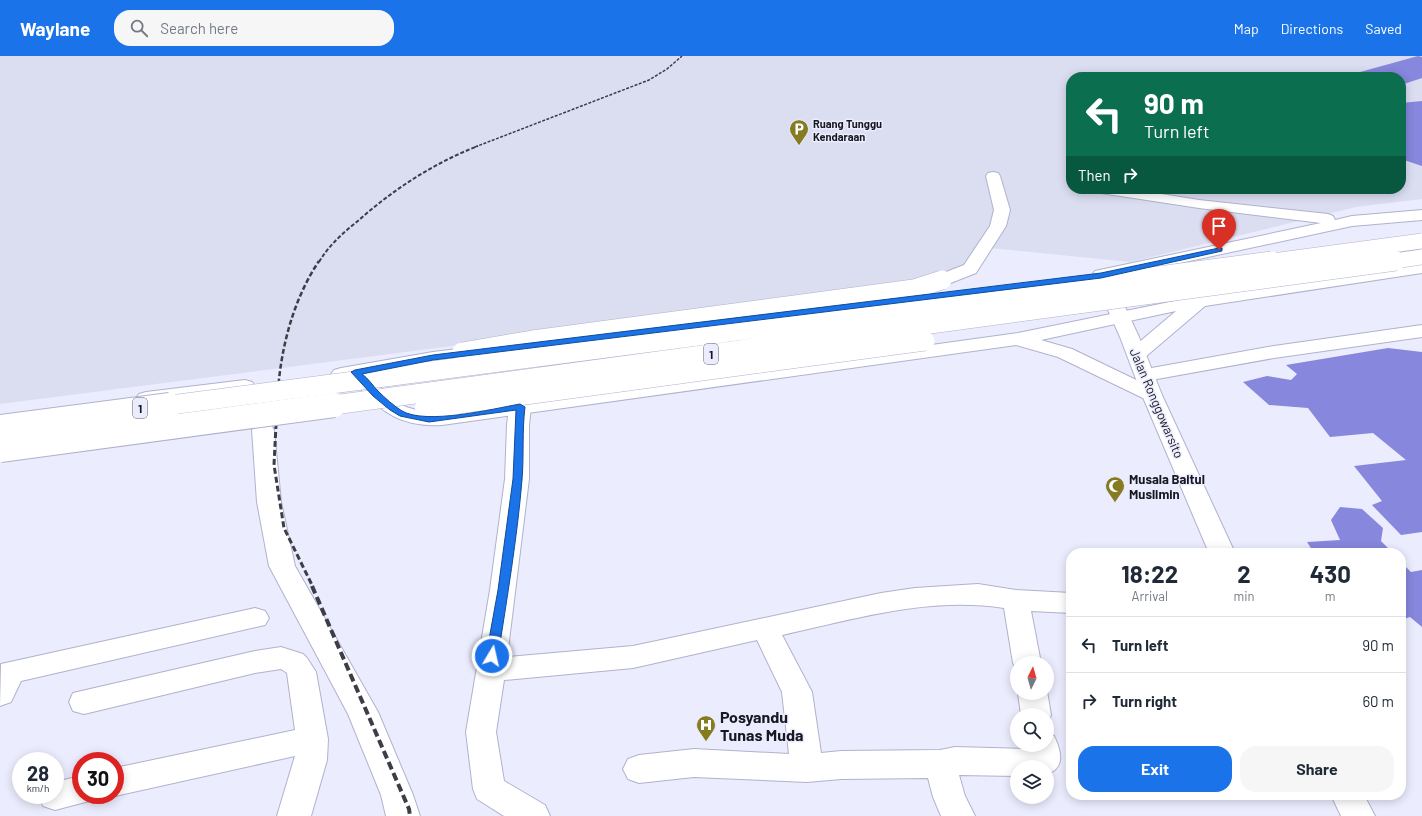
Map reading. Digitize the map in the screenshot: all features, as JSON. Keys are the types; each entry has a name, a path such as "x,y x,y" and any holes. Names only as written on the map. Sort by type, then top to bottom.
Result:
{"main road":[{"path":"279,390 445,355 533,340 914,289 970,269 998,226 1002,210 993,176"},
{"path":"1137,194 1311,218 1352,221"},
{"path":"0,416 355,372 433,358 1101,276 1352,221 1422,215"},
{"name":"1","path":"0,427 1422,241"},
{"name":"1","path":"0,450 1422,257"},
{"path":"355,372 362,377 376,394 400,414 429,420 442,419 1018,339 1199,301 1422,268"},
{"name":"Jalan Ronggowarsito","path":"1101,276 1121,317 1146,375 1152,395 1220,548"},
{"path":"1137,354 1199,301"},
{"path":"1146,375 1274,352 1422,331"},
{"path":"1018,339 1065,353 1152,395"},
{"path":"0,465 925,341 945,340 985,344"},
{"path":"520,407 518,425 518,479 503,590 481,732 489,789 533,816"},
{"path":"263,430 270,502 282,566 363,712 397,795 403,816"},
{"path":"490,670 633,657 881,603 915,598 978,594 1016,600 1066,603"},
{"path":"1016,600 1026,656"},
{"path":"4,680 255,618"},
{"path":"765,629 797,692 807,768"},
{"path":"84,702 256,662 275,659 291,660 297,664 301,672 312,739 311,760 294,816"},
{"path":"124,780 312,739"},
{"path":"639,769 694,763 807,768 841,765 940,764 955,761 1041,763 1045,760 1045,752"},
{"path":"940,764 949,797 958,816"},
{"path":"1350,800 1358,816"}],"shaded area":[{"path":"0,56 1422,56 1422,199 1356,207 1131,262 980,247 966,266 920,286 0,404"},
{"path":"1418,56 1422,57 1422,78 1406,83 1406,72 1360,72"},
{"path":"1422,101 1422,166 1406,161 1406,103"},
{"path":"1388,348 1422,352 1422,532 1401,535 1372,505 1382,501 1354,466 1406,460 1373,433 1330,437 1308,408 1269,405 1243,382 1267,376 1291,380 1297,374 1286,365"},
{"path":"1340,507 1362,509 1383,528 1381,541 1388,548 1311,548 1307,542 1340,540 1331,520"},
{"path":"1406,567 1411,572 1422,570 1422,627 1410,617 1406,618"}],"railway":[{"path":"475,147 649,80 667,69 682,56"},
{"path":"319,262 327,250 342,234 400,187 446,160 478,146"},
{"path":"277,406 280,368 288,330 301,294 319,261"},
{"path":"277,405 274,465 284,528 313,587"},
{"path":"312,586 409,809 410,816"}],"place":[{"name":"Ruang Tunggu Kendaraan","path":"799,146"},
{"name":"Musala Baitul Muslimin","path":"1115,503"},
{"name":"Posyandu Tunas Muda","path":"706,742"}],"route":[{"path":"492,656 503,590 518,479 518,425 520,407 429,420 400,414 376,394 362,377 355,372 433,358 1101,276 1219,250"}]}
